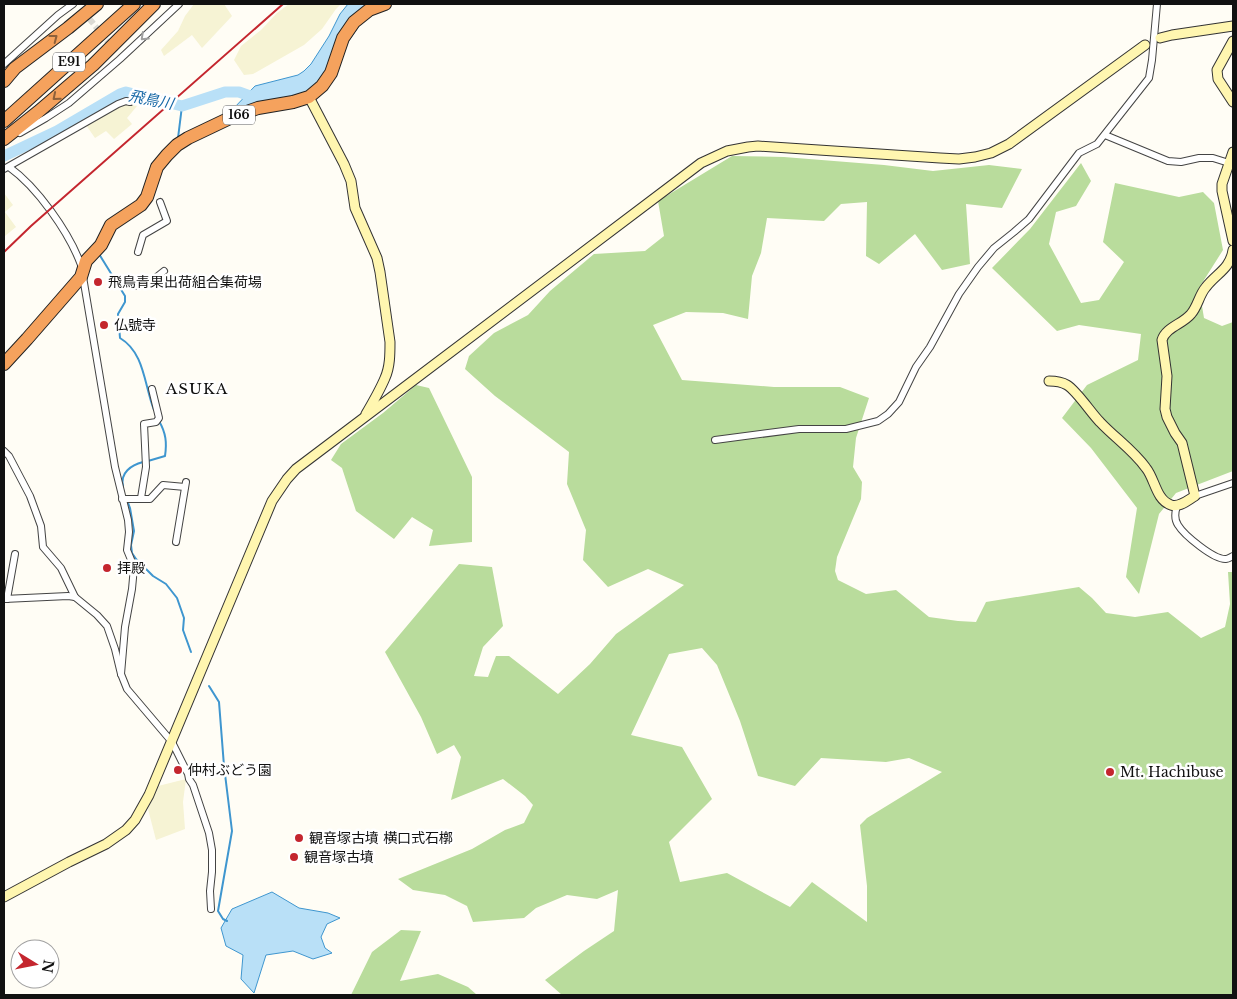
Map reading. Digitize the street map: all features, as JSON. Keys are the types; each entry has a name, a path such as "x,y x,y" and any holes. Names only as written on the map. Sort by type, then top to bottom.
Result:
{"highway":[{"path":"4,81 15,68 97,4"},
{"name":"E91","path":"4,115 130,4"},
{"name":"E91","path":"4,121 134,4"},
{"path":"4,141 93,65 154,4"},
{"path":"309,97 322,86 331,73 343,38 354,22 368,10 385,4"},
{"name":"166","path":"4,364 75,285 81,277 86,261 98,248 111,225 141,205 147,197 157,167 177,145 230,118 258,108 293,102 309,97"}],"street":[{"path":"4,64 58,15 73,4"},
{"path":"4,141 69,103 179,4"},
{"path":"715,440 799,429 846,429 878,421 888,414 899,402 916,367 978,267 994,248 1029,219 1079,153 1097,144 1149,78 1157,4"},
{"path":"1160,38 1233,26"},
{"path":"1233,42 1217,70 1218,79 1233,102"},
{"path":"4,897 106,844 126,830 135,820 150,795 272,501 296,469 701,163 727,151 758,146 940,158 975,157 991,153 1009,144 1144,45"},
{"path":"116,52 120,58"},
{"path":"309,97 351,181 355,208 373,246 380,272 390,352 385,378 365,417"},
{"path":"6,168 118,104 130,102"},
{"path":"1105,135 1168,161 1181,162 1199,158 1213,158 1230,167"},
{"path":"1233,152 1230,167 1222,184 1233,241"},
{"path":"6,168 21,175 52,212 77,254 81,265 104,408 129,520 127,550 134,567 125,627 121,674"},
{"path":"138,252 142,235 167,222 160,202"},
{"path":"1195,496 1182,443 1175,433 1165,409 1166,376 1162,340 1164,334 1190,315 1205,287 1227,266 1232,258 1233,250"},
{"path":"134,286 151,284 164,271"},
{"path":"1049,381 1067,385 1100,422 1146,468 1152,477 1158,494 1170,505 1177,506 1195,496 1233,483"},
{"path":"141,498 146,467 144,424 158,420 152,389"},
{"path":"4,451 9,456 30,496 40,526 43,547 61,568 75,597 107,626 127,689 172,742 189,779 194,785 209,833 212,850 210,909"},
{"path":"125,499 150,499 163,485 185,485 176,542"},
{"path":"1177,506 1175,515 1178,525 1187,535 1214,556 1225,559 1233,556"},
{"path":"15,554 5,599 75,597"}],"shaded area":[{"path":"194,4 224,4 232,16 202,48 192,35 164,56 161,50 178,31 185,16"},
{"path":"289,4 341,4 322,29 304,45 253,74 244,75 234,60 241,46"},
{"path":"126,103 137,106 127,118 132,124 114,139 106,131 95,138 86,125"},
{"path":"4,193 13,205 5,212 16,227 5,236"},
{"path":"186,779 183,802 185,829 156,840 148,809 158,786"}],"green space":[{"path":"732,156 784,157 933,171 989,165 1022,169 1002,208 966,204 970,264 942,270 915,234 879,264 866,256 867,202 841,204 824,221 767,218 761,253 752,276 748,319 723,313 686,312 653,325 682,380 774,387 840,387 869,398 856,438 853,467 862,482 861,499 837,557 835,571 838,580 866,594 896,590 929,617 976,622 986,602 1079,587 1106,613 1135,617 1168,612 1201,638 1225,627 1230,604 1228,572 1233,572 1233,995 562,995 545,980 614,931 618,890 597,899 567,895 536,908 524,918 473,922 467,906 445,895 413,890 398,879 472,849 505,830 524,823 533,805 525,796 503,779 451,800 461,757 454,745 437,754 421,717 385,652 459,564 492,567 503,626 483,647 474,676 488,677 496,656 509,656 558,694 590,664 616,634 684,585 648,569 608,587 583,560 586,530 567,484 569,452 495,396 465,369 469,356 494,333 528,315 550,291 594,254 645,251 664,236 658,201","holes":["702,648 717,665 740,721 758,776 795,786 821,758 886,762 909,758 942,772 867,818 860,825 867,886 867,922 812,882 790,907 727,873 680,882 669,842 712,799 682,747 631,735 669,654"]},
{"path":"1081,163 1091,181 1076,206 1056,212 1049,244 1081,303 1099,300 1124,262 1103,242 1115,183 1179,197 1203,192 1214,203 1223,250 1199,288 1204,318 1222,326 1233,322 1233,471 1176,493 1159,514 1139,594 1126,577 1137,508 1091,448 1062,418 1087,385 1138,360 1141,334 1079,325 1057,331 992,268 1030,229"},
{"path":"416,385 429,388 472,477 472,542 429,546 433,530 412,517 394,539 356,511 342,468 331,460 341,444 383,413"},
{"path":"401,930 421,931 400,981 438,974 468,987 477,995 351,995 372,952"}],"water":[{"path":"348,4 374,4 324,77 308,93 233,109 255,86 298,75 304,71 311,64 329,36 340,14"},
{"path":"272,892 299,908 328,913 340,918 327,924 321,937 325,948 332,953 313,959 293,951 266,955 254,993 241,979 243,955 226,946 221,928 232,909"}],"waterway":[{"name":"飛鳥川","path":"4,156 57,131 126,92 182,106 225,92 239,92 250,96 260,94"},
{"path":"178,138 182,106"},
{"path":"99,254 125,296 125,302 118,314 120,338 128,344 139,361 154,410"},
{"path":"148,461 165,456 165,438 159,421"},
{"path":"123,486 123,477 127,470 143,462"},
{"path":"127,500 134,531 131,545 132,553 153,576 166,584 177,598 184,618 183,630 191,652"},
{"path":"209,686 219,702 232,831 218,911 223,919 227,921"}],"tunnel":[{"path":"84,12 116,52"}],"railway":[{"path":"4,252 283,4"}],"place":[{"name":"飛鳥青果出荷組合集荷場","path":"98,282"},
{"name":"仏號寺","path":"104,325"},
{"name":"拝殿","path":"107,568"},
{"name":"仲村ぶどう園","path":"178,770"},
{"name":"Mt. Hachibuse","path":"1110,772"},
{"name":"観音塚古墳 横口式石槨","path":"299,838"},
{"name":"観音塚古墳","path":"294,857"}],"district":[{"name":"ASUKA","path":"197,389"}]}
